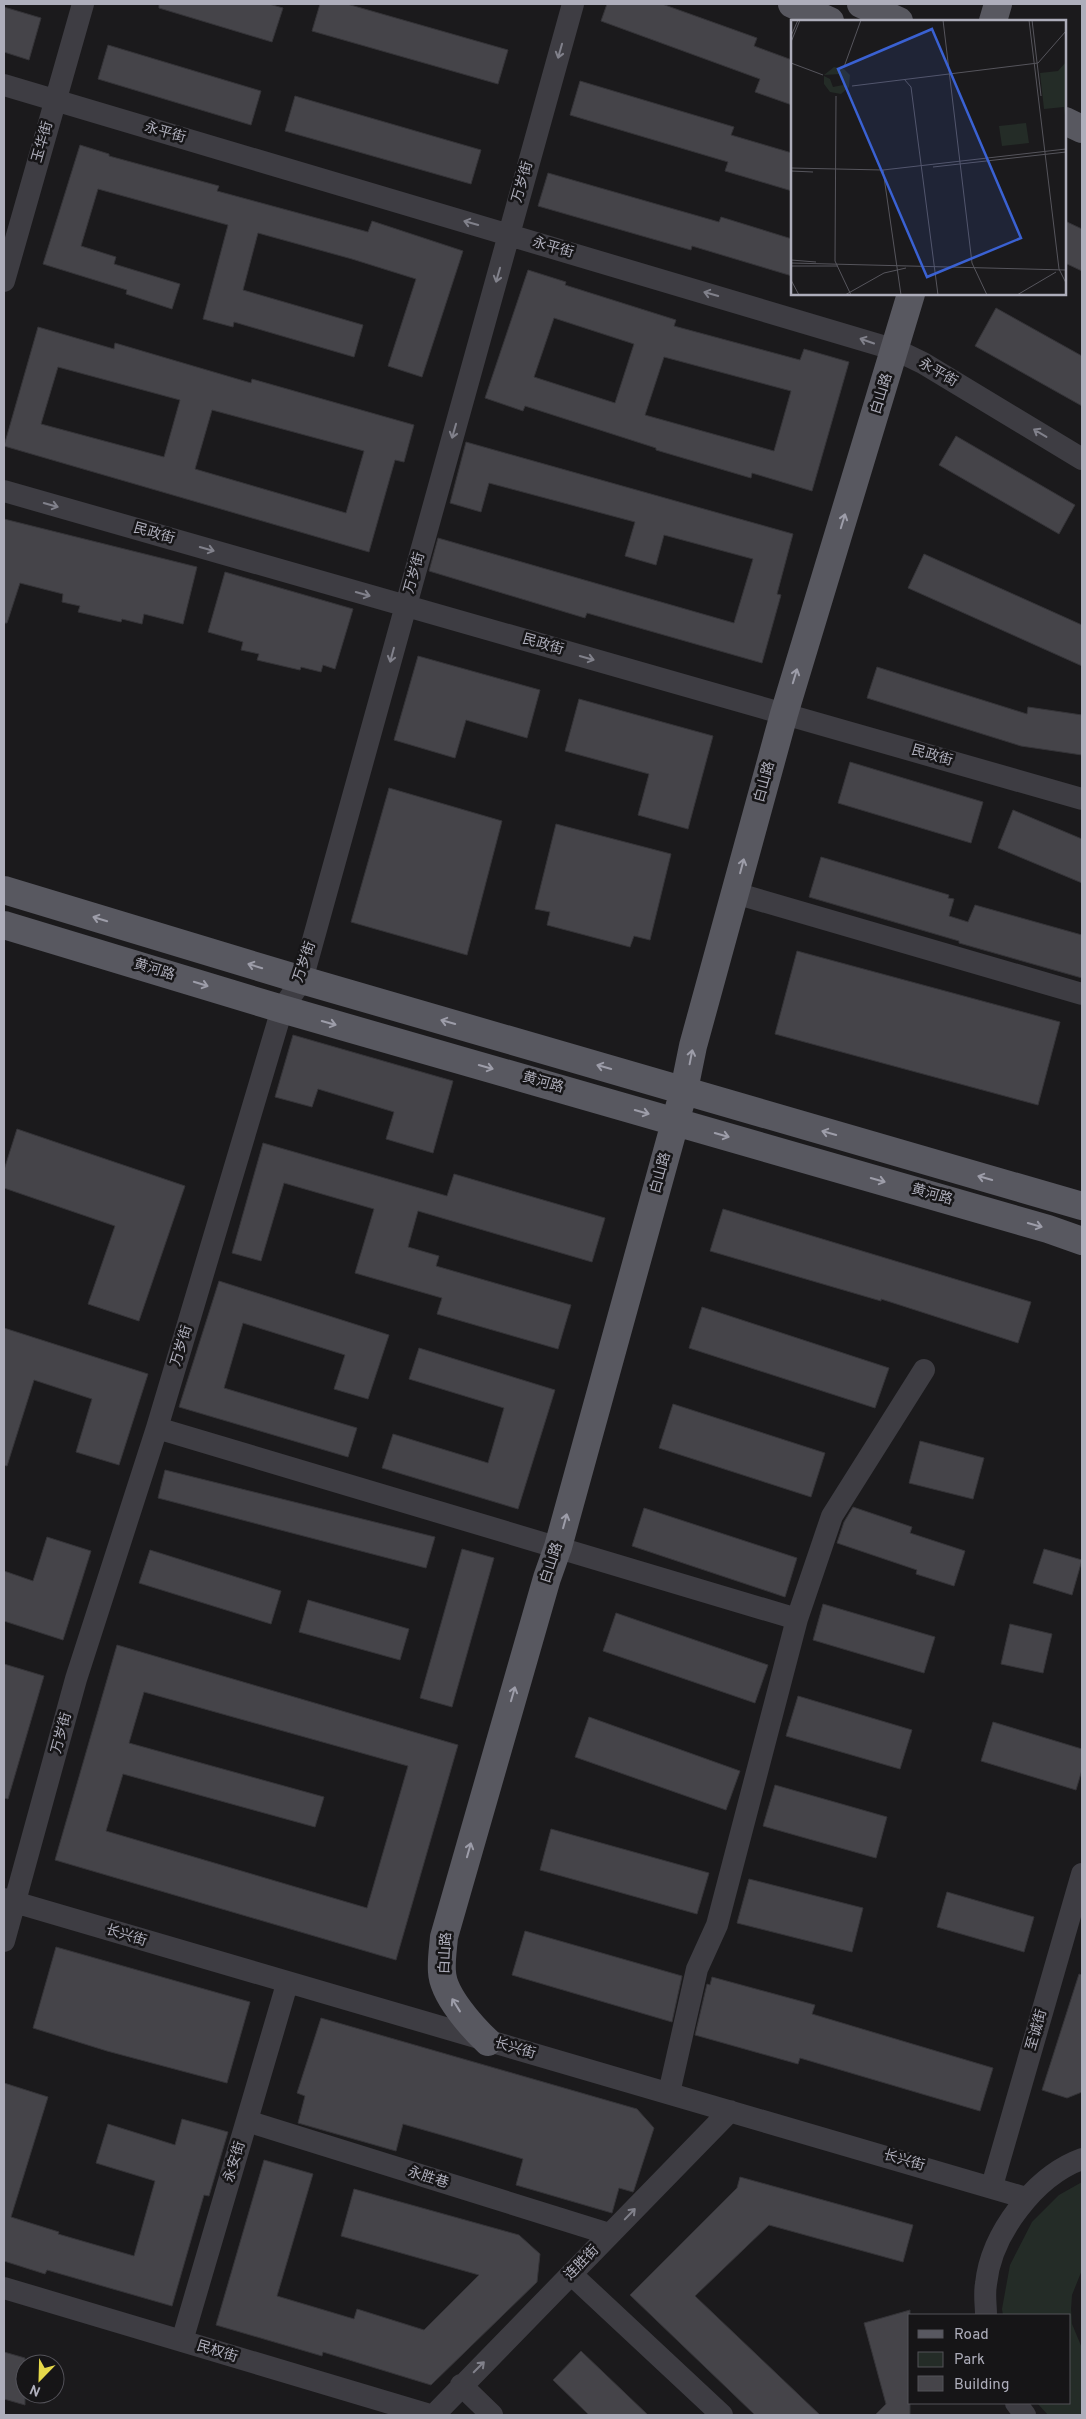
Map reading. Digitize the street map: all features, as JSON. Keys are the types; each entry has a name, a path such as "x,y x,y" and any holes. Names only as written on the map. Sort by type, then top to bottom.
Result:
{"main road":[{"path":"792,4 828,20"},
{"path":"861,4 897,20"},
{"path":"993,20 998,4"},
{"path":"1066,121 1082,129"},
{"name":"白山路","path":"488,2042 469,2024 452,1999 441,1974 444,1937 547,1578 558,1546 676,1121 693,1046 784,714 896,350 911,295"},
{"path":"4,890 302,980 684,1090 1080,1198 1075,1238"},
{"name":"黄河路","path":"4,925 282,1009 676,1121 1075,1238"}],"street":[{"name":"玉华街","path":"4,281 83,4"},
{"name":"万岁街","path":"4,1941 9,1901 76,1679 157,1428 282,1009 302,980 573,4"},
{"name":"永平街","path":"4,85 896,350 923,363 1082,458"},
{"name":"民政街","path":"4,491 1082,799"},
{"path":"735,893 1082,994"},
{"path":"669,2093 697,1969 717,1925 797,1619 832,1516 924,1370"},
{"path":"157,1428 558,1546 797,1619"},
{"name":"至诚街","path":"992,2186 1082,1874"},
{"name":"长兴街","path":"9,1901 287,1984 992,2186 1026,2198"},
{"name":"永安街","path":"182,2341 287,1984"},
{"name":"连胜街","path":"432,2415 730,2111"},
{"name":"永胜巷","path":"248,2121 609,2234"},
{"path":"986,2314 986,2284 1000,2238 1026,2198 1067,2165 1082,2159"},
{"path":"571,2274 722,2415"},
{"name":"民权街","path":"4,2288 432,2415"},
{"path":"461,2385 492,2415"},
{"path":"1017,2404 1024,2415"}],"green space":[{"path":"1082,2182 1082,2270 1072,2295 1071,2309 1072,2324 1082,2348 1082,2415 1048,2415 1038,2404 1071,2404 1071,2314 1003,2314 1002,2309 1010,2265 1032,2222 1059,2195"}],"building":[{"path":"159,4 269,4 283,8 272,42 159,8"},
{"path":"320,4 347,4 508,50 498,84 312,31"},
{"path":"607,4 662,4 757,38 754,46 791,60 791,105 755,92 760,79 601,21"},
{"path":"4,7 41,18 29,60 4,52"},
{"path":"108,45 261,91 251,125 98,79"},
{"path":"580,81 734,127 731,135 791,153 791,191 725,171 728,162 570,115"},
{"path":"295,96 481,150 471,184 285,131"},
{"path":"80,145 109,154 109,156 219,186 217,191 368,232 372,221 463,251 422,377 388,366 416,279 352,259 258,233 243,290 363,325 354,357 234,322 233,327 203,319 228,225 98,189 81,246 116,257 114,264 180,284 172,309 126,294 127,290 43,264"},
{"path":"548,173 719,222 721,217 791,239 791,276 692,246 691,250 538,206"},
{"path":"1066,221 1082,229 1082,271 1066,263"},
{"path":"528,270 566,282 565,285 676,320 674,326 800,360 804,349 849,362 812,491 752,473 751,478 656,450 656,448 525,406 523,411 485,398","holes":["554,318 634,344 615,403 534,377","664,357 791,391 774,451 645,415"]},
{"path":"996,308 1082,356 1082,406 975,346"},
{"path":"38,327 114,349 115,343 251,383 252,379 414,425 404,462 395,460 369,552 4,446","holes":["58,367 180,400 164,457 41,424","212,410 364,451 346,513 195,469"]},
{"path":"956,436 1075,505 1059,534 939,465"},
{"path":"466,442 793,534 777,594 781,595 762,663 587,613 585,618 429,571 438,538 734,623 753,559 664,535 656,565 625,556 635,522 489,483 481,512 450,503"},
{"path":"4,519 197,567 183,624 144,614 142,624 122,619 121,622 78,612 80,606 62,602 63,594 20,583 7,623 4,623"},
{"path":"924,554 1082,625 1082,666 908,588"},
{"path":"225,572 353,609 335,669 323,665 321,672 301,667 300,670 257,660 259,654 241,650 243,642 208,632"},
{"path":"418,656 540,690 527,738 466,720 455,758 394,740"},
{"path":"877,667 1027,714 1028,707 1082,715 1082,755 1021,746 867,698"},
{"path":"579,699 713,736 688,829 638,815 649,774 565,751"},
{"path":"850,762 983,802 971,843 838,803"},
{"path":"389,788 502,821 467,955 351,922"},
{"path":"1013,810 1082,839 1082,883 998,848"},
{"path":"556,824 671,854 650,940 634,936 630,947 547,925 550,912 535,909"},
{"path":"821,857 949,895 948,898 954,899 949,916 968,922 975,905 1082,935 1082,978 809,897"},
{"path":"797,951 1060,1022 1038,1105 775,1034"},
{"path":"293,1035 453,1081 433,1153 386,1139 394,1112 318,1089 312,1107 275,1097"},
{"path":"17,1129 185,1186 139,1321 88,1304 115,1226 4,1188 4,1170"},
{"path":"263,1143 447,1196 454,1174 605,1218 592,1262 418,1211 408,1247 439,1256 436,1266 571,1305 558,1349 437,1314 442,1298 355,1273 374,1209 284,1183 261,1261 232,1253"},
{"path":"723,1209 1031,1302 1018,1343 881,1299 881,1301 710,1251"},
{"path":"219,1281 389,1335 368,1399 334,1389 345,1355 243,1323 224,1388 357,1428 348,1457 179,1407"},
{"path":"702,1307 889,1368 875,1408 689,1348"},
{"path":"4,1328 148,1374 119,1465 76,1452 92,1399 34,1380 7,1466 4,1465"},
{"path":"419,1348 555,1390 518,1509 382,1468 393,1434 488,1463 504,1408 409,1379"},
{"path":"673,1404 825,1453 811,1497 659,1448"},
{"path":"920,1441 984,1458 973,1499 909,1483"},
{"path":"165,1470 435,1537 426,1568 158,1498"},
{"path":"853,1507 912,1527 910,1533 965,1551 954,1586 916,1574 917,1570 837,1543 844,1522"},
{"path":"644,1508 797,1558 785,1597 632,1546"},
{"path":"47,1537 91,1551 63,1640 4,1621 4,1571 33,1581"},
{"path":"462,1549 494,1558 452,1707 420,1698"},
{"path":"1044,1549 1082,1560 1072,1595 1033,1583"},
{"path":"150,1550 281,1591 271,1624 139,1583"},
{"path":"308,1600 409,1629 400,1660 299,1632"},
{"path":"823,1604 935,1637 924,1673 813,1640"},
{"path":"616,1613 768,1665 755,1703 603,1651"},
{"path":"1010,1624 1052,1634 1043,1673 1001,1664"},
{"path":"117,1645 458,1745 396,1960 55,1860","holes":["144,1692 408,1766 367,1908 106,1831 123,1774 315,1827 324,1797 129,1743"]},
{"path":"4,1664 44,1676 8,1799 4,1798"},
{"path":"798,1696 912,1730 900,1769 786,1736"},
{"path":"589,1717 740,1771 726,1810 575,1757"},
{"path":"993,1722 1082,1749 1082,1770 1076,1790 981,1761"},
{"path":"775,1785 887,1817 876,1858 763,1826"},
{"path":"551,1829 709,1873 697,1914 540,1870"},
{"path":"749,1879 863,1908 852,1952 737,1923"},
{"path":"947,1892 1034,1917 1024,1952 937,1927"},
{"path":"525,1931 682,1976 672,2022 512,1975"},
{"path":"56,1947 250,2002 227,2083 107,2051 33,2028"},
{"path":"1079,1974 1082,1975 1082,2092 1067,2098 1042,2090"},
{"path":"712,1977 815,2005 812,2014 993,2068 980,2111 800,2058 798,2064 695,2035 707,1984 710,1985"},
{"path":"321,2018 637,2109 654,2128 633,2192 619,2188 612,2213 516,2185 523,2159 459,2140 403,2124 396,2151 298,2123 305,2096 297,2093"},
{"path":"4,2083 48,2097 11,2217 59,2232 58,2234 134,2256 155,2181 96,2163 108,2124 175,2145 182,2119 228,2132 209,2196 204,2195 172,2306 47,2270 45,2274 4,2261"},
{"path":"264,2160 313,2174 277,2296 354,2319 357,2309 424,2330 479,2275 341,2236 354,2189 519,2235 540,2254 537,2282 431,2385 323,2352 322,2356 216,2325"},
{"path":"740,2177 913,2225 903,2262 769,2225 695,2296 820,2415 755,2415 630,2295 737,2188"},
{"path":"910,2310 910,2314 908,2314 908,2404 910,2404 910,2415 875,2415 886,2404 864,2323"},
{"path":"581,2351 648,2415 589,2415 553,2380"},
{"path":"4,2352 15,2355 15,2402 4,2399"}]}
